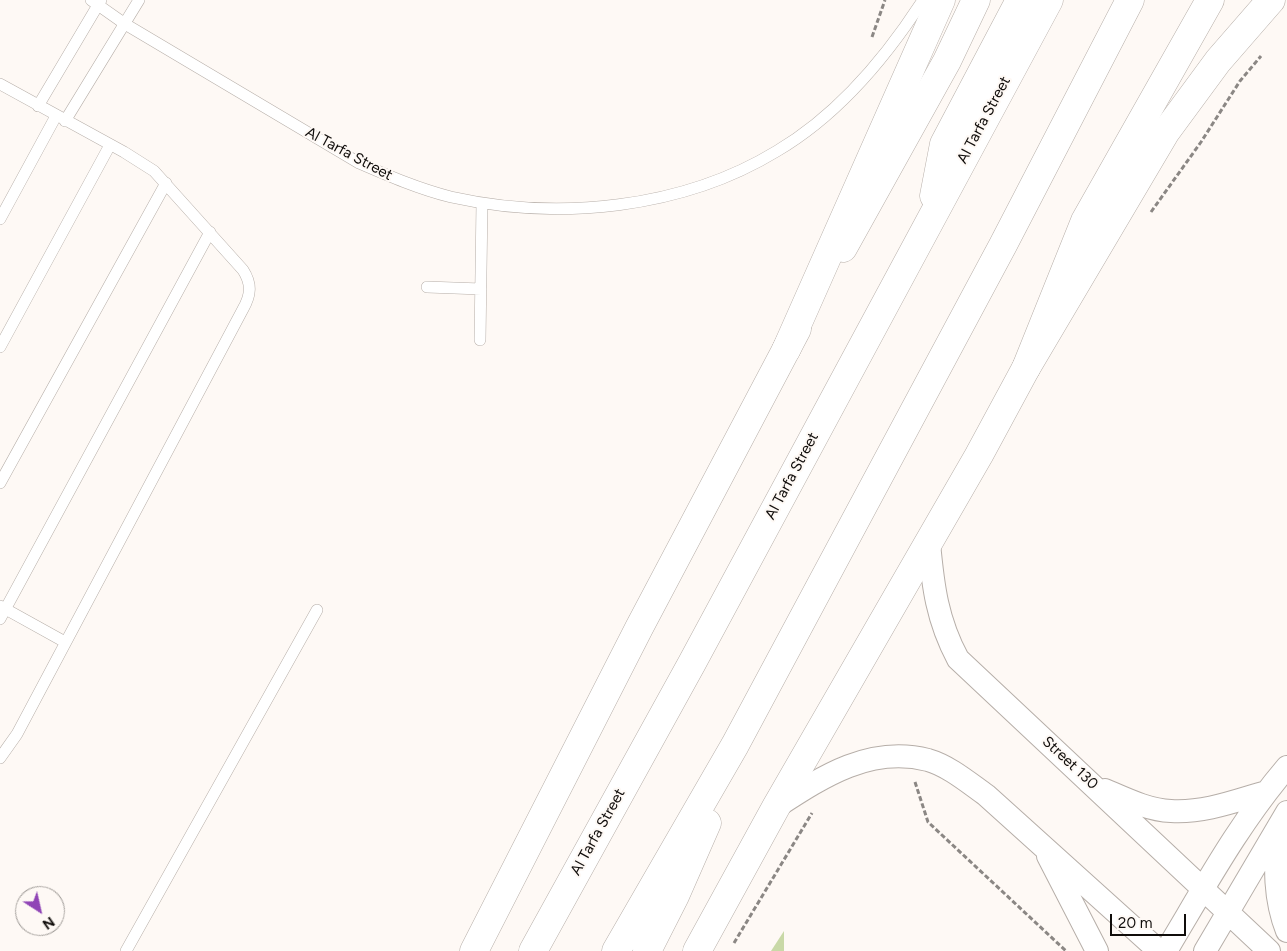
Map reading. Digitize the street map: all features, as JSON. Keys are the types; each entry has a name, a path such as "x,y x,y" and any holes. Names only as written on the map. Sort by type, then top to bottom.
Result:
{"main road":[{"path":"786,350 941,0"},
{"path":"474,951 639,628 786,350 947,61 976,0"},
{"path":"928,226 944,144 1020,0"},
{"name":"Al Tarfa Street","path":"533,951 928,226 1048,0"},
{"path":"616,951 735,744 1003,245 1130,0"},
{"path":"1026,368 1085,221 1210,0"},
{"path":"697,951 776,807 1026,368 1165,133 1218,61 1271,0"},
{"path":"647,951 675,896 708,820 735,744"}],"street":[{"name":"Street 130","path":"928,543 934,599 946,637 958,659 1269,951"},
{"path":"776,807 821,778 851,765 876,758 901,757 928,761 964,780 986,795 1160,951"},
{"path":"1166,951 1222,856 1266,792 1287,767"},
{"path":"1094,786 1140,804 1170,811 1198,810 1266,792"},
{"path":"1205,951 1283,820"},
{"path":"1283,820 1276,865 1277,896 1287,931"},
{"path":"1043,846 1097,951"}],"lane":[{"path":"0,219 61,119 139,0"},
{"name":"Al Tarfa Street","path":"96,2 125,24 359,163 419,188 482,203 522,207 598,207 662,197 725,178 778,151 821,120 852,91 881,60 923,0"},
{"path":"38,106 96,2"},
{"path":"0,84 140,161 166,183 210,232 248,277 250,286 247,301 16,734 0,758"},
{"path":"0,347 110,145"},
{"path":"0,483 166,183"},
{"path":"480,340 482,203"},
{"path":"65,642 2,611 210,232"},
{"path":"427,287 481,289"},
{"path":"126,951 317,610"}],"path":[{"path":"1147,218 1201,142 1240,81 1264,52"},
{"path":"914,778 928,822 1066,951"},
{"path":"729,951 817,805"}],"green space":[{"path":"784,931 784,951 771,951"}]}
